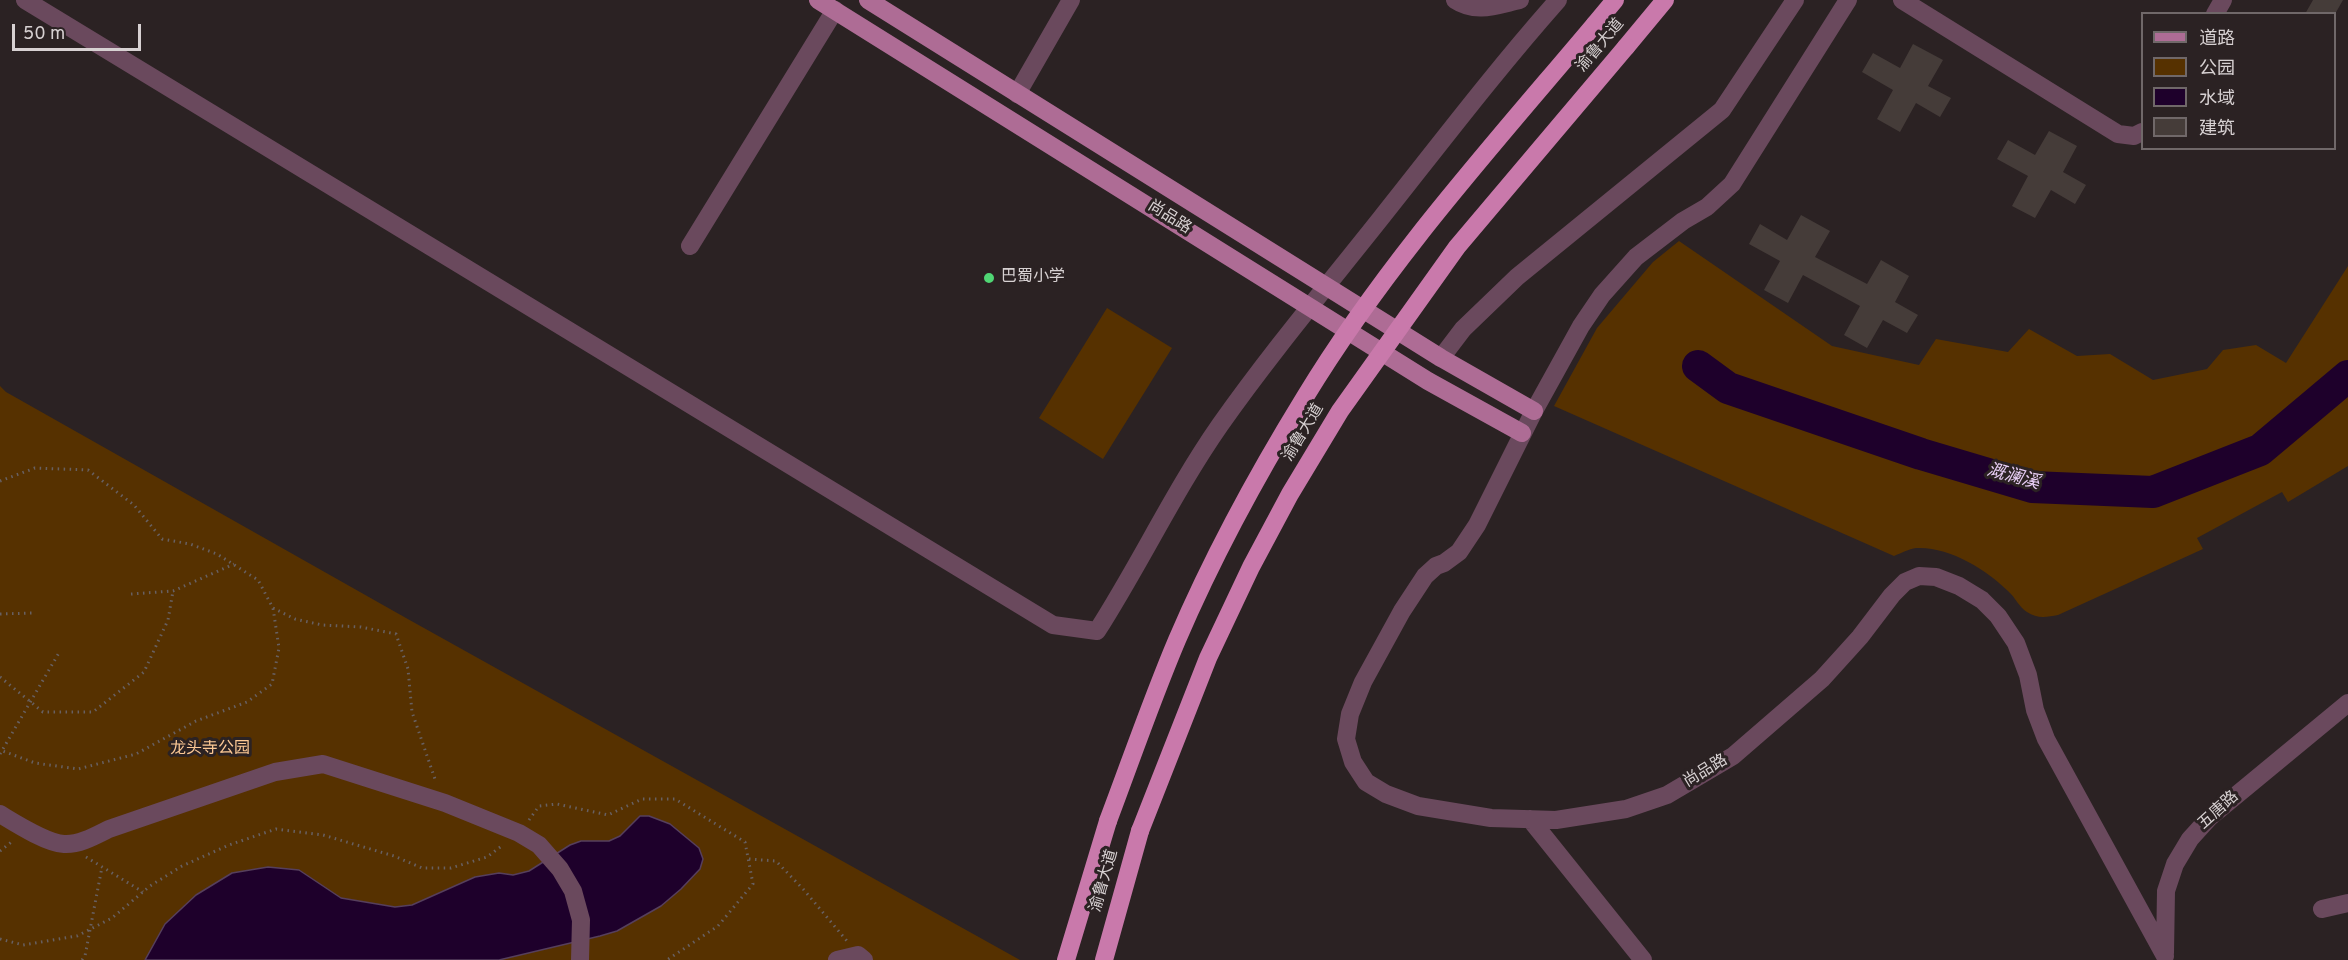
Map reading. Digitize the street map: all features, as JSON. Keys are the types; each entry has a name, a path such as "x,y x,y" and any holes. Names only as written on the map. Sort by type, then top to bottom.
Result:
{"highway":[{"name":"渝鲁大道","path":"1066,960 1108,820 1177,640 1216,555 1305,396 1358,318 1428,223 1615,0"},
{"name":"渝鲁大道","path":"1104,960 1140,831 1208,658 1251,567 1290,494 1340,411 1457,247 1665,0"}],"main road":[{"name":"尚品路","path":"818,0 1428,381 1522,433"},
{"name":"尚品路","path":"868,0 1441,357 1534,411"}],"street":[{"path":"25,0 1053,625 1097,631 1220,426 1311,306 1522,40 1558,0"},
{"path":"1017,94 1071,0"},
{"path":"1455,0 1463,5 1482,9 1520,0"},
{"path":"1441,357 1464,329 1517,277 1722,110 1795,0"},
{"path":"1534,411 1581,326 1602,295 1636,257 1683,221 1707,207 1732,184 1848,0"},
{"path":"1902,0 2118,134 2134,136 2141,132"},
{"path":"690,246 835,10"},
{"name":"尚品路","path":"1534,411 1477,525 1459,552 1436,566 1425,576 1402,611 1363,682 1350,714 1346,739 1353,762 1366,782 1386,794 1419,806 1491,818 1556,820 1626,808 1668,795 1733,756 1822,679 1905,582 1919,576 1936,577 1959,586 1982,600 1998,616 2016,643 2028,675 2035,710 2046,739 2166,958"},
{"name":"五唐路","path":"2166,958 2166,891 2175,864 2190,839 2210,817 2348,703"},
{"path":"0,814 27,830 63,844 84,841 108,829 275,772 323,764 445,803 519,833 539,845 560,869 573,891 581,920 581,957"},
{"path":"1530,819 1643,960"},
{"path":"2322,909 2348,903"},
{"path":"837,960 861,957"}],"path":[{"path":"0,481 35,468 88,470 134,505 162,539 190,544 218,554 258,580 273,608 279,648 272,684 247,702 196,721 136,754 78,769 35,763 1,752 60,651"},
{"path":"131,594 174,591 234,564"},
{"path":"0,677 43,712 93,711 144,672 168,620 174,591"},
{"path":"273,608 295,619 322,625 361,627 396,634 408,669 412,712 426,756 445,803"},
{"path":"0,614 32,613"},
{"path":"0,939 23,945 77,936 112,918 182,866 229,845 276,829 323,836 394,856 422,867 451,868 487,856 519,833 539,806 557,804 608,815 642,799 675,800 745,842 753,884 718,926 668,960"},
{"path":"63,844 144,892"},
{"path":"748,859 776,861 861,957"},
{"path":"82,960 85,957 102,867"}],"green space":[{"path":"1679,241 1832,346 1919,365 1936,339 2008,352 2029,329 2077,356 2110,354 2153,380 2207,369 2223,350 2256,345 2286,363 2348,266 2348,466 2288,502 2282,492 2197,538 2203,549 2058,615 2035,616 2024,610 1999,583 1966,560 1928,548 1916,548 1894,556 1554,406 1597,328 1653,262"},
{"path":"1107,308 1172,348 1103,459 1039,418"},
{"name":"龙头寺公园","path":"0,386 6,392 406,618 1020,960 0,960"}],"water":[{"path":"640,816 649,816 670,824 699,848 703,859 700,869 661,906 617,931 600,936 499,960 145,960 165,924 196,895 232,873 268,867 299,870 341,898 395,907 412,905 475,877 499,873 513,875 529,871 570,845 581,841 609,841 620,836"}],"building":[{"path":"2313,0 2343,0 2336,12 2306,12"},
{"path":"1913,44 1943,60 1928,86 1951,98 1940,117 1916,103 1900,132 1877,119 1893,90 1862,72 1873,53 1900,68"},
{"path":"2049,131 2077,146 2063,172 2086,185 2075,204 2051,190 2035,218 2012,206 2028,176 1997,159 2008,140 2035,155"},
{"path":"1801,215 1830,231 1815,257 1867,284 1881,260 1909,276 1895,302 1918,315 1907,333 1883,320 1867,348 1844,335 1860,306 1803,275 1788,303 1764,290 1780,261 1749,244 1760,224 1787,240"}],"waterway":[{"name":"溉澜溪","path":"1698,366 1728,388 1921,454 2032,487 2153,492 2260,450 2348,376"}],"place":[{"name":"巴蜀小学","path":"989,278"}]}
